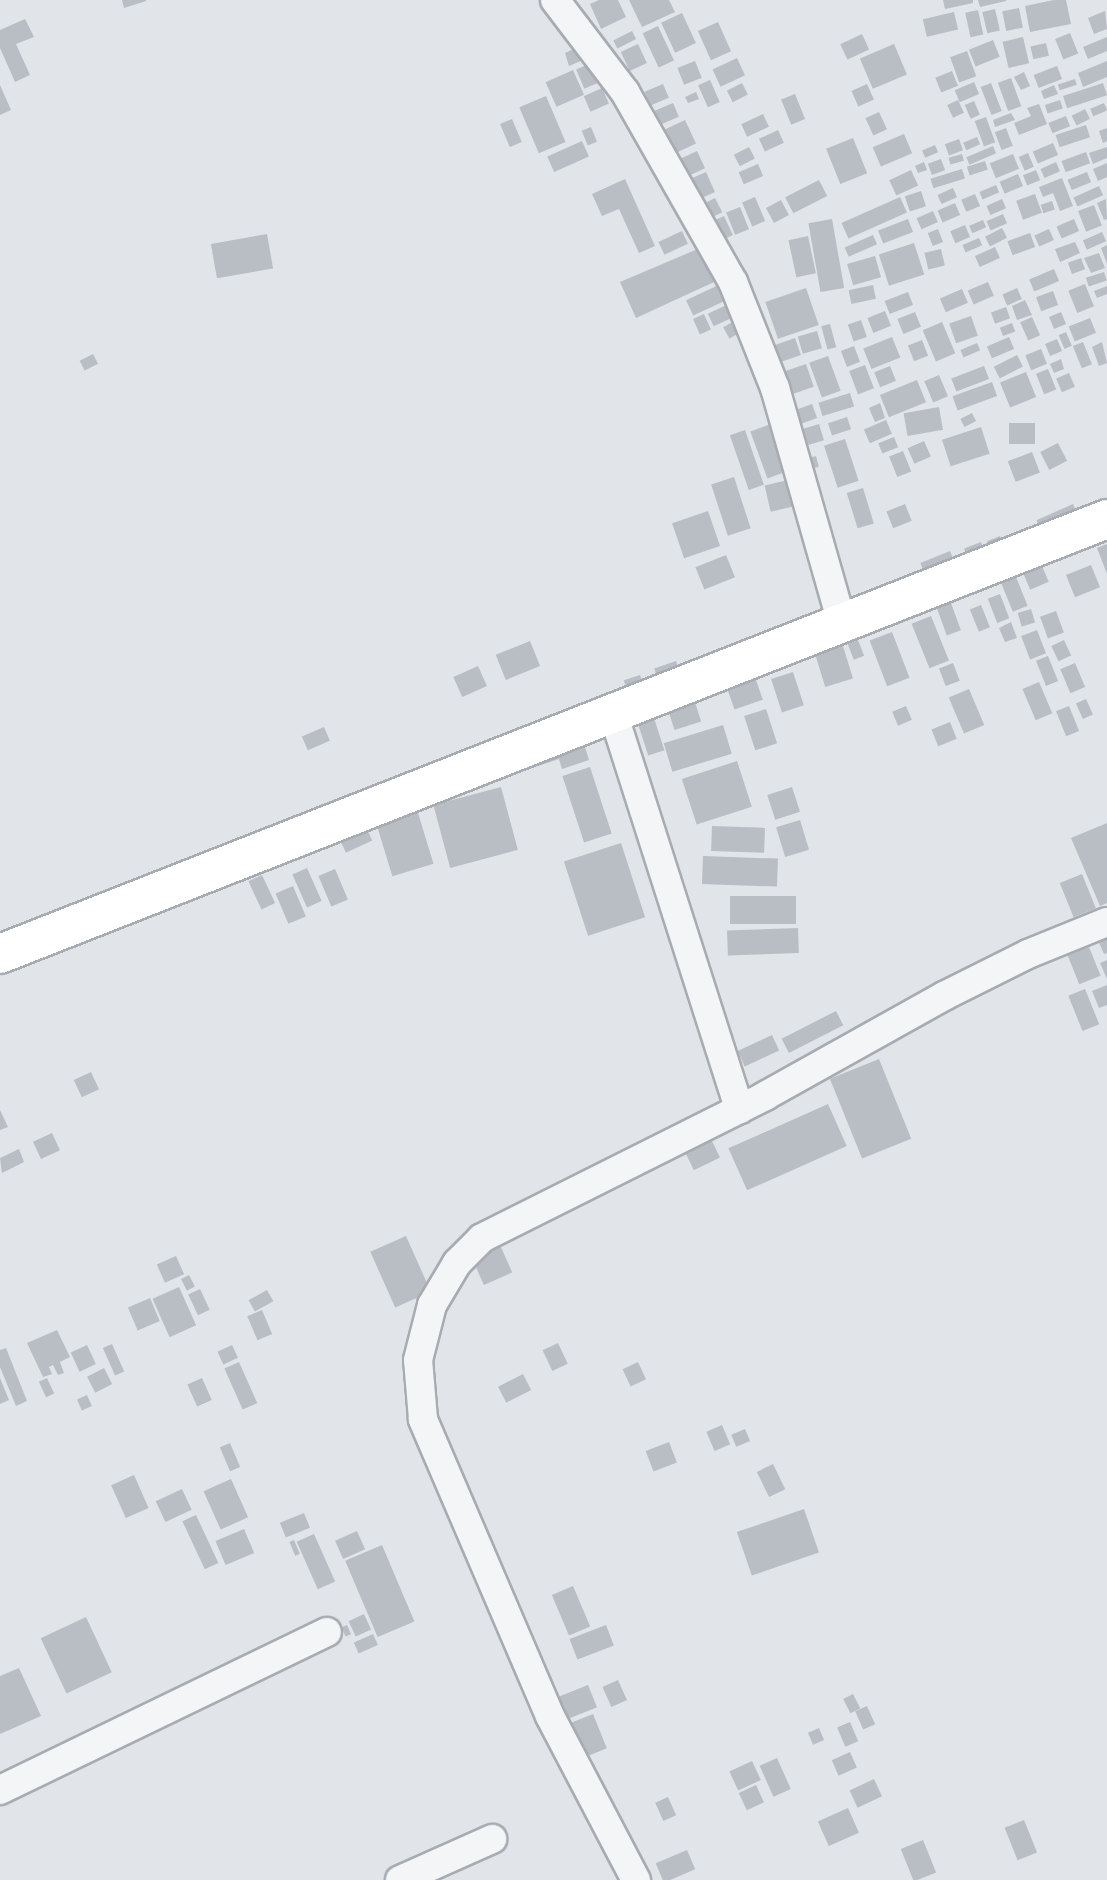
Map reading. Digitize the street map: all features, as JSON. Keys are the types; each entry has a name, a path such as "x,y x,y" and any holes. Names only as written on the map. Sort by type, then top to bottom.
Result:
{"street":[{"path":"555,0 625,92 733,282 775,388 842,623"},
{"path":"0,954 1107,519"},
{"path":"613,713 739,1109"},
{"path":"636,1880 550,1716 480,1559 423,1419 418,1360 432,1305 457,1263 482,1238 739,1109 944,996 1107,922"},
{"path":"0,1790 327,1632"},
{"path":"400,1880 492,1839"}],"building":[{"path":"122,0 146,0 146,1 124,8"},
{"path":"599,0 618,0 626,17 601,29 590,4"},
{"path":"629,0 669,0 675,12 642,27"},
{"path":"943,0 973,0 973,3 945,9"},
{"path":"978,0 1006,0 1006,1 980,7"},
{"path":"1066,0 1071,24 1030,32 1025,6"},
{"path":"1019,8 1023,28 1006,31 1002,11"},
{"path":"995,9 1000,30 987,33 982,12"},
{"path":"978,10 983,34 970,37 965,13"},
{"path":"1105,11 1107,29 1094,34 1088,18"},
{"path":"954,12 958,30 927,37 923,19"},
{"path":"682,13 696,43 675,53 661,23"},
{"path":"25,19 34,37 16,44 30,75 15,82 0,48 0,30"},
{"path":"718,22 731,51 711,60 698,31"},
{"path":"658,26 674,60 659,68 643,33"},
{"path":"632,31 636,39 617,49 613,41"},
{"path":"1070,33 1078,53 1063,59 1055,39"},
{"path":"862,34 869,49 847,60 840,44"},
{"path":"1023,37 1029,63 1009,68 1003,42"},
{"path":"1107,37 1107,51 1088,59 1083,47"},
{"path":"993,40 1000,57 976,66 969,50"},
{"path":"1046,43 1049,56 1033,59 1030,47"},
{"path":"638,44 647,63 630,71 621,52"},
{"path":"894,44 907,74 873,89 860,58"},
{"path":"578,47 583,60 569,66 565,53"},
{"path":"967,51 976,76 959,83 950,57"},
{"path":"737,58 745,75 721,87 713,69"},
{"path":"695,61 702,78 684,85 677,68"},
{"path":"1107,61 1107,77 1083,87 1078,73"},
{"path":"589,64 597,83 584,89 576,69"},
{"path":"1057,66 1062,79 1039,88 1034,75"},
{"path":"573,70 584,95 557,107 546,82"},
{"path":"952,71 958,86 941,93 935,78"},
{"path":"1024,72 1030,86 1021,90 1014,77"},
{"path":"1011,78 1021,106 1008,111 998,83"},
{"path":"1075,79 1077,85 1060,90 1058,85"},
{"path":"710,80 720,102 708,107 698,85"},
{"path":"974,82 979,94 960,102 955,90"},
{"path":"742,83 748,95 733,102 727,91"},
{"path":"991,83 1002,111 991,115 981,87"},
{"path":"1103,83 1107,95 1067,108 1063,96"},
{"path":"663,84 669,98 650,106 645,92"},
{"path":"867,84 874,100 858,106 851,91"},
{"path":"0,85 11,110 0,115"},
{"path":"1054,85 1058,94 1044,99 1041,91"},
{"path":"602,88 609,104 591,112 584,96"},
{"path":"696,92 699,99 688,103 685,97"},
{"path":"795,94 805,119 791,125 781,100"},
{"path":"546,96 566,142 539,153 519,107"},
{"path":"958,100 964,113 953,118 947,105"},
{"path":"1060,100 1063,109 1048,114 1045,105"},
{"path":"974,101 980,115 971,119 965,105"},
{"path":"673,103 679,117 656,127 650,113"},
{"path":"1104,103 1107,110 1093,116 1090,109"},
{"path":"1039,104 1047,124 1019,135 1014,123 1031,116 1027,108"},
{"path":"1085,109 1090,119 1077,126 1072,116"},
{"path":"879,112 887,129 873,136 865,118"},
{"path":"1011,113 1015,120 995,127 993,120"},
{"path":"763,114 769,127 747,137 741,124"},
{"path":"1066,116 1070,126 1053,133 1048,123"},
{"path":"986,117 995,142 984,146 975,121"},
{"path":"512,119 522,142 510,147 500,124"},
{"path":"685,120 696,144 672,155 661,131"},
{"path":"1086,125 1090,137 1060,147 1056,135"},
{"path":"591,127 597,142 588,146 582,131"},
{"path":"1006,128 1013,146 1002,150 995,132"},
{"path":"1107,128 1107,141 1103,143 1099,131"},
{"path":"778,130 784,143 765,152 759,139"},
{"path":"904,134 912,153 881,167 873,147"},
{"path":"977,137 980,144 966,150 963,143"},
{"path":"853,138 867,173 840,184 826,149"},
{"path":"959,139 963,150 949,155 945,144"},
{"path":"582,141 589,157 554,172 547,156"},
{"path":"1053,143 1058,155 1038,164 1033,152"},
{"path":"935,145 938,152 925,158 922,150"},
{"path":"993,146 996,153 969,165 966,157"},
{"path":"749,147 755,159 740,166 734,155"},
{"path":"1107,147 1107,158 1093,164 1089,153"},
{"path":"697,151 705,168 681,179 673,162"},
{"path":"1086,152 1090,163 1066,172 1062,161"},
{"path":"1028,153 1034,167 1025,171 1019,157"},
{"path":"962,154 964,161 950,165 949,158"},
{"path":"1013,154 1019,169 996,178 990,163"},
{"path":"941,159 945,170 932,175 928,164"},
{"path":"985,161 988,170 970,175 967,167"},
{"path":"924,162 927,170 918,173 915,166"},
{"path":"1056,162 1060,171 1045,178 1040,169"},
{"path":"1107,163 1107,177 1098,181 1093,169"},
{"path":"758,164 763,176 744,184 739,172"},
{"path":"962,169 965,179 933,188 930,179"},
{"path":"911,170 918,185 896,196 889,180"},
{"path":"1036,170 1040,180 1027,185 1023,175"},
{"path":"706,172 715,192 694,201 685,181"},
{"path":"1087,172 1091,182 1072,190 1068,180"},
{"path":"1018,174 1023,186 1005,194 1000,182"},
{"path":"1062,178 1073,206 1060,211 1053,193 1043,197 1039,187"},
{"path":"625,179 655,246 639,253 619,209 602,216 592,194"},
{"path":"819,180 827,196 793,213 785,197"},
{"path":"996,185 999,192 983,199 979,192"},
{"path":"1099,186 1103,195 1077,207 1073,197"},
{"path":"953,188 957,197 942,204 937,195"},
{"path":"921,191 926,206 910,211 905,196"},
{"path":"975,194 980,206 966,212 961,200"},
{"path":"1035,194 1042,213 1023,220 1016,201"},
{"path":"755,197 765,221 752,226 742,202"},
{"path":"900,197 907,213 848,239 842,223"},
{"path":"715,198 722,212 704,222 696,208"},
{"path":"1002,199 1006,208 991,215 986,206"},
{"path":"1106,199 1107,219 1104,220 1097,203"},
{"path":"781,200 789,215 774,223 766,208"},
{"path":"1052,201 1055,210 1043,213 1041,205"},
{"path":"955,203 960,215 943,222 938,210"},
{"path":"1094,205 1102,226 1086,232 1078,211"},
{"path":"740,207 749,229 735,235 726,213"},
{"path":"933,211 938,222 921,229 917,218"},
{"path":"1003,214 1007,223 991,230 987,221"},
{"path":"724,216 733,235 715,243 706,224"},
{"path":"832,219 844,288 821,292 808,223"},
{"path":"908,219 913,232 883,244 878,230"},
{"path":"1074,219 1079,231 1062,238 1057,226"},
{"path":"983,220 986,227 972,233 969,226"},
{"path":"965,225 970,237 955,243 950,231"},
{"path":"1002,228 1007,238 990,246 985,237"},
{"path":"938,229 943,242 933,246 928,233"},
{"path":"1049,229 1054,240 1039,246 1034,236"},
{"path":"682,231 688,244 664,255 658,242"},
{"path":"1102,232 1106,241 1087,250 1083,241"},
{"path":"1030,233 1035,247 1013,255 1007,241"},
{"path":"267,234 273,268 217,278 211,244"},
{"path":"873,235 877,244 849,257 845,248"},
{"path":"808,236 816,273 796,277 788,240"},
{"path":"979,238 982,245 966,252 962,245"},
{"path":"1075,242 1080,253 1060,262 1055,249"},
{"path":"914,243 924,274 889,286 879,254"},
{"path":"1107,245 1107,264 1101,248"},
{"path":"995,247 1000,258 980,267 975,256"},
{"path":"700,248 725,277 636,318 620,282"},
{"path":"941,249 945,266 928,269 924,253"},
{"path":"1099,253 1105,268 1091,273 1084,258"},
{"path":"875,256 881,277 853,285 847,264"},
{"path":"1081,258 1085,269 1072,274 1068,263"},
{"path":"1054,269 1059,281 1034,292 1029,280"},
{"path":"1104,272 1107,281 1089,286 1086,278"},
{"path":"725,282 732,297 693,316 686,300"},
{"path":"988,282 994,296 974,304 968,291"},
{"path":"1085,284 1094,306 1077,313 1068,291"},
{"path":"873,285 876,299 851,304 849,290"},
{"path":"1107,286 1107,294 1097,298 1094,291"},
{"path":"806,288 819,325 778,339 765,302"},
{"path":"1017,288 1022,299 1007,305 1002,295"},
{"path":"962,289 968,303 946,312 940,298"},
{"path":"1053,291 1058,305 1041,311 1036,297"},
{"path":"908,292 913,305 890,314 885,301"},
{"path":"1025,300 1032,315 1017,320 1012,306"},
{"path":"735,301 741,314 714,326 708,314"},
{"path":"1006,307 1010,318 995,324 991,312"},
{"path":"885,311 891,326 873,333 867,318"},
{"path":"915,312 921,327 903,334 897,319"},
{"path":"1061,312 1066,324 1054,329 1049,317"},
{"path":"704,314 711,330 700,334 693,319"},
{"path":"971,316 978,336 956,343 949,323"},
{"path":"1032,317 1040,335 1028,341 1020,322"},
{"path":"1090,318 1096,333 1075,341 1069,327"},
{"path":"738,319 744,330 729,339 723,327"},
{"path":"861,320 867,337 854,342 848,325"},
{"path":"942,322 955,353 936,362 923,330"},
{"path":"1012,323 1015,331 1003,336 1000,328"},
{"path":"830,324 836,347 828,350 821,326"},
{"path":"817,331 822,348 803,354 798,337"},
{"path":"1066,332 1072,346 1064,349 1059,335"},
{"path":"892,337 900,357 871,369 863,349"},
{"path":"1009,337 1014,349 992,358 987,346"},
{"path":"795,338 801,355 777,363 771,346"},
{"path":"1057,339 1062,351 1050,356 1045,344"},
{"path":"922,340 928,356 914,361 908,345"},
{"path":"1083,342 1092,364 1082,368 1073,346"},
{"path":"1102,342 1107,363 1099,366 1092,347"},
{"path":"977,343 980,350 964,357 960,350"},
{"path":"854,346 860,362 847,367 841,351"},
{"path":"1041,349 1047,364 1031,370 1025,355"},
{"path":"93,354 98,364 85,371 80,361"},
{"path":"1017,355 1023,367 1000,378 994,367"},
{"path":"828,356 841,391 822,398 809,363"},
{"path":"1061,359 1064,369 1054,373 1050,364"},
{"path":"806,364 814,387 788,395 780,373"},
{"path":"865,365 874,388 858,394 849,371"},
{"path":"890,366 896,381 880,387 874,372"},
{"path":"984,366 989,379 956,392 951,379"},
{"path":"1048,369 1056,389 1044,394 1036,374"},
{"path":"1026,372 1036,397 1010,408 1000,382"},
{"path":"1069,373 1075,387 1062,392 1056,378"},
{"path":"939,375 948,396 933,402 924,381"},
{"path":"917,380 926,402 889,417 880,395"},
{"path":"992,382 997,396 958,410 953,396"},
{"path":"850,393 854,406 823,416 818,403"},
{"path":"880,403 885,418 875,422 869,408"},
{"path":"812,404 817,418 795,426 789,412"},
{"path":"939,407 943,430 908,436 904,413"},
{"path":"972,413 976,421 965,427 960,419"},
{"path":"847,417 851,429 832,436 828,423"},
{"path":"886,420 892,434 870,443 864,429"},
{"path":"1009,423 1035,423 1035,444 1009,444"},
{"path":"771,424 788,471 767,479 750,432"},
{"path":"819,424 824,440 801,447 796,431"},
{"path":"981,427 990,454 951,466 942,440"},
{"path":"745,430 764,485 749,490 730,435"},
{"path":"894,437 898,447 882,454 878,443"},
{"path":"845,439 859,481 838,488 824,446"},
{"path":"924,441 931,457 914,464 908,448"},
{"path":"1058,443 1067,461 1049,470 1040,452"},
{"path":"903,451 911,471 897,477 889,457"},
{"path":"1032,452 1040,473 1016,482 1008,461"},
{"path":"816,456 819,467 803,471 801,460"},
{"path":"734,477 751,528 728,536 711,484"},
{"path":"788,480 794,506 771,512 765,485"},
{"path":"863,488 874,523 858,528 847,493"},
{"path":"905,504 912,521 893,528 886,511"},
{"path":"1073,504 1084,529 1047,545 1036,520"},
{"path":"708,511 720,546 684,558 672,523"},
{"path":"1000,536 1011,563 998,568 987,541"},
{"path":"981,542 992,571 975,577 964,548"},
{"path":"1107,544 1107,574 1097,548"},
{"path":"1033,545 1049,582 1030,590 1015,553"},
{"path":"950,551 959,573 929,585 920,563"},
{"path":"726,555 735,577 704,590 695,567"},
{"path":"1091,565 1100,587 1075,597 1066,575"},
{"path":"1016,577 1028,606 1013,612 1001,583"},
{"path":"1000,594 1009,618 997,623 988,599"},
{"path":"951,603 961,630 947,635 937,608"},
{"path":"981,605 990,627 979,632 970,609"},
{"path":"1031,609 1035,622 1022,626 1018,613"},
{"path":"1056,611 1064,633 1048,638 1040,617"},
{"path":"931,616 949,661 930,668 912,624"},
{"path":"1011,622 1017,638 1005,642 999,628"},
{"path":"1037,630 1046,653 1030,659 1021,636"},
{"path":"892,632 910,678 887,686 870,641"},
{"path":"858,640 864,656 854,660 848,644"},
{"path":"1064,640 1071,655 1058,661 1051,646"},
{"path":"530,641 540,666 506,680 496,655"},
{"path":"843,646 853,679 825,687 815,654"},
{"path":"1048,656 1058,681 1046,686 1036,661"},
{"path":"676,661 684,684 662,691 654,668"},
{"path":"953,663 960,681 946,686 939,668"},
{"path":"1075,663 1085,687 1070,693 1060,669"},
{"path":"478,666 487,686 462,697 453,677"},
{"path":"793,672 804,705 782,712 771,679"},
{"path":"640,675 664,750 648,755 624,680"},
{"path":"755,677 763,700 734,709 727,687"},
{"path":"1039,682 1052,713 1036,720 1022,689"},
{"path":"969,689 984,725 964,733 949,698"},
{"path":"691,690 701,721 675,730 664,699"},
{"path":"1086,699 1093,715 1083,719 1076,703"},
{"path":"906,706 912,720 898,726 892,712"},
{"path":"1069,706 1079,731 1066,736 1056,711"},
{"path":"766,709 777,743 755,750 744,716"},
{"path":"574,712 589,760 562,769 559,759 511,775 499,736"},
{"path":"950,722 957,739 938,746 931,729"},
{"path":"723,725 732,754 672,772 664,743"},
{"path":"324,727 330,741 308,750 302,736"},
{"path":"737,761 752,807 697,825 682,779"},
{"path":"590,767 612,834 584,843 562,776"},
{"path":"501,787 518,850 450,868 433,805"},
{"path":"792,787 800,812 775,820 767,795"},
{"path":"418,813 433,864 392,876 377,826"},
{"path":"800,820 809,850 785,857 776,827"},
{"path":"1107,823 1107,903 1100,906 1071,838"},
{"path":"365,825 372,840 346,853 339,837"},
{"path":"712,826 765,828 764,853 711,851"},
{"path":"621,843 645,917 588,936 564,862"},
{"path":"703,856 778,859 777,887 702,884"},
{"path":"307,868 322,901 307,907 292,875"},
{"path":"335,869 348,899 331,906 318,876"},
{"path":"1082,874 1096,908 1074,917 1060,883"},
{"path":"262,875 275,903 262,909 248,881"},
{"path":"293,886 306,916 288,924 276,893"},
{"path":"730,896 796,896 796,924 730,924"},
{"path":"798,928 799,953 728,955 727,930"},
{"path":"1107,934 1107,953 1104,954 1097,938"},
{"path":"1089,947 1101,976 1079,984 1068,956"},
{"path":"1107,960 1107,979 1100,963"},
{"path":"1107,985 1107,1005 1099,1008 1092,991"},
{"path":"1085,989 1099,1024 1083,1031 1068,996"},
{"path":"836,1011 843,1025 789,1053 782,1039"},
{"path":"772,1035 779,1050 745,1066 738,1051"},
{"path":"879,1059 911,1139 862,1159 830,1079"},
{"path":"91,1072 99,1089 82,1097 74,1080"},
{"path":"828,1104 847,1146 747,1190 728,1148"},
{"path":"0,1110 8,1127 0,1130"},
{"path":"52,1133 60,1150 41,1159 33,1142"},
{"path":"709,1135 720,1157 694,1170 683,1148"},
{"path":"19,1149 24,1162 2,1173 0,1158"},
{"path":"406,1236 431,1292 395,1308 370,1252"},
{"path":"500,1245 512,1272 484,1285 472,1258"},
{"path":"176,1256 184,1274 165,1283 157,1265"},
{"path":"189,1275 195,1287 187,1291 181,1279"},
{"path":"179,1287 196,1325 170,1337 153,1299"},
{"path":"200,1289 210,1310 198,1315 188,1294"},
{"path":"267,1290 273,1301 255,1312 249,1300"},
{"path":"150,1298 160,1321 138,1330 128,1307"},
{"path":"262,1310 272,1334 257,1340 247,1316"},
{"path":"57,1330 70,1357 60,1362 64,1373 58,1375 53,1365 49,1367 52,1374 43,1377 27,1343"},
{"path":"558,1343 568,1364 552,1371 543,1350"},
{"path":"112,1344 124,1371 115,1375 103,1348"},
{"path":"87,1345 96,1364 80,1372 71,1353"},
{"path":"232,1345 238,1358 223,1364 217,1352"},
{"path":"6,1348 27,1401 16,1406 0,1367 0,1350"},
{"path":"239,1362 257,1403 243,1410 224,1369"},
{"path":"638,1362 646,1379 631,1386 623,1369"},
{"path":"104,1368 112,1384 95,1393 87,1377"},
{"path":"523,1374 531,1390 506,1403 498,1387"},
{"path":"0,1378 9,1400 0,1404"},
{"path":"47,1378 54,1393 46,1397 39,1382"},
{"path":"202,1378 212,1400 197,1406 187,1385"},
{"path":"87,1395 92,1406 82,1410 77,1399"},
{"path":"722,1425 730,1444 715,1451 706,1432"},
{"path":"745,1429 750,1441 736,1447 731,1435"},
{"path":"669,1442 677,1463 654,1471 646,1451"},
{"path":"230,1443 240,1467 230,1471 220,1447"},
{"path":"773,1464 785,1489 769,1497 757,1472"},
{"path":"134,1475 149,1508 126,1518 111,1485"},
{"path":"231,1479 248,1517 221,1530 204,1491"},
{"path":"182,1489 192,1510 165,1522 156,1501"},
{"path":"804,1509 819,1552 752,1576 737,1532"},
{"path":"304,1513 310,1528 286,1538 280,1523"},
{"path":"196,1515 218,1563 205,1569 182,1521"},
{"path":"244,1529 254,1553 226,1565 215,1541"},
{"path":"357,1531 365,1549 343,1559 335,1541"},
{"path":"314,1534 335,1582 318,1589 297,1542"},
{"path":"294,1540 300,1554 295,1556 289,1542"},
{"path":"382,1545 414,1621 378,1637 345,1561"},
{"path":"573,1586 590,1627 569,1635 552,1595"},
{"path":"364,1614 371,1629 356,1637 349,1621"},
{"path":"86,1617 112,1672 66,1693 41,1638"},
{"path":"347,1625 351,1634 346,1637 342,1627"},
{"path":"606,1625 614,1646 577,1660 570,1639"},
{"path":"373,1634 378,1645 359,1654 354,1643"},
{"path":"19,1668 41,1716 0,1734 0,1676"},
{"path":"618,1680 627,1700 611,1707 602,1687"},
{"path":"588,1685 597,1707 561,1722 552,1700"},
{"path":"853,1694 860,1708 850,1713 843,1699"},
{"path":"867,1706 875,1724 863,1730 855,1711"},
{"path":"593,1714 607,1748 584,1758 570,1723"},
{"path":"850,1722 858,1741 845,1747 837,1727"},
{"path":"819,1728 824,1740 813,1745 808,1733"},
{"path":"850,1752 857,1768 839,1776 832,1760"},
{"path":"777,1758 791,1789 773,1797 760,1766"},
{"path":"752,1761 761,1780 738,1791 729,1772"},
{"path":"874,1779 882,1796 858,1808 850,1790"},
{"path":"756,1785 764,1802 747,1810 739,1793"},
{"path":"668,1797 676,1815 663,1821 655,1803"},
{"path":"848,1808 859,1833 829,1846 818,1821"},
{"path":"1024,1820 1037,1852 1018,1860 1005,1828"},
{"path":"923,1840 936,1872 913,1880 901,1849"},
{"path":"687,1850 695,1869 670,1880 663,1880 656,1863"}]}
